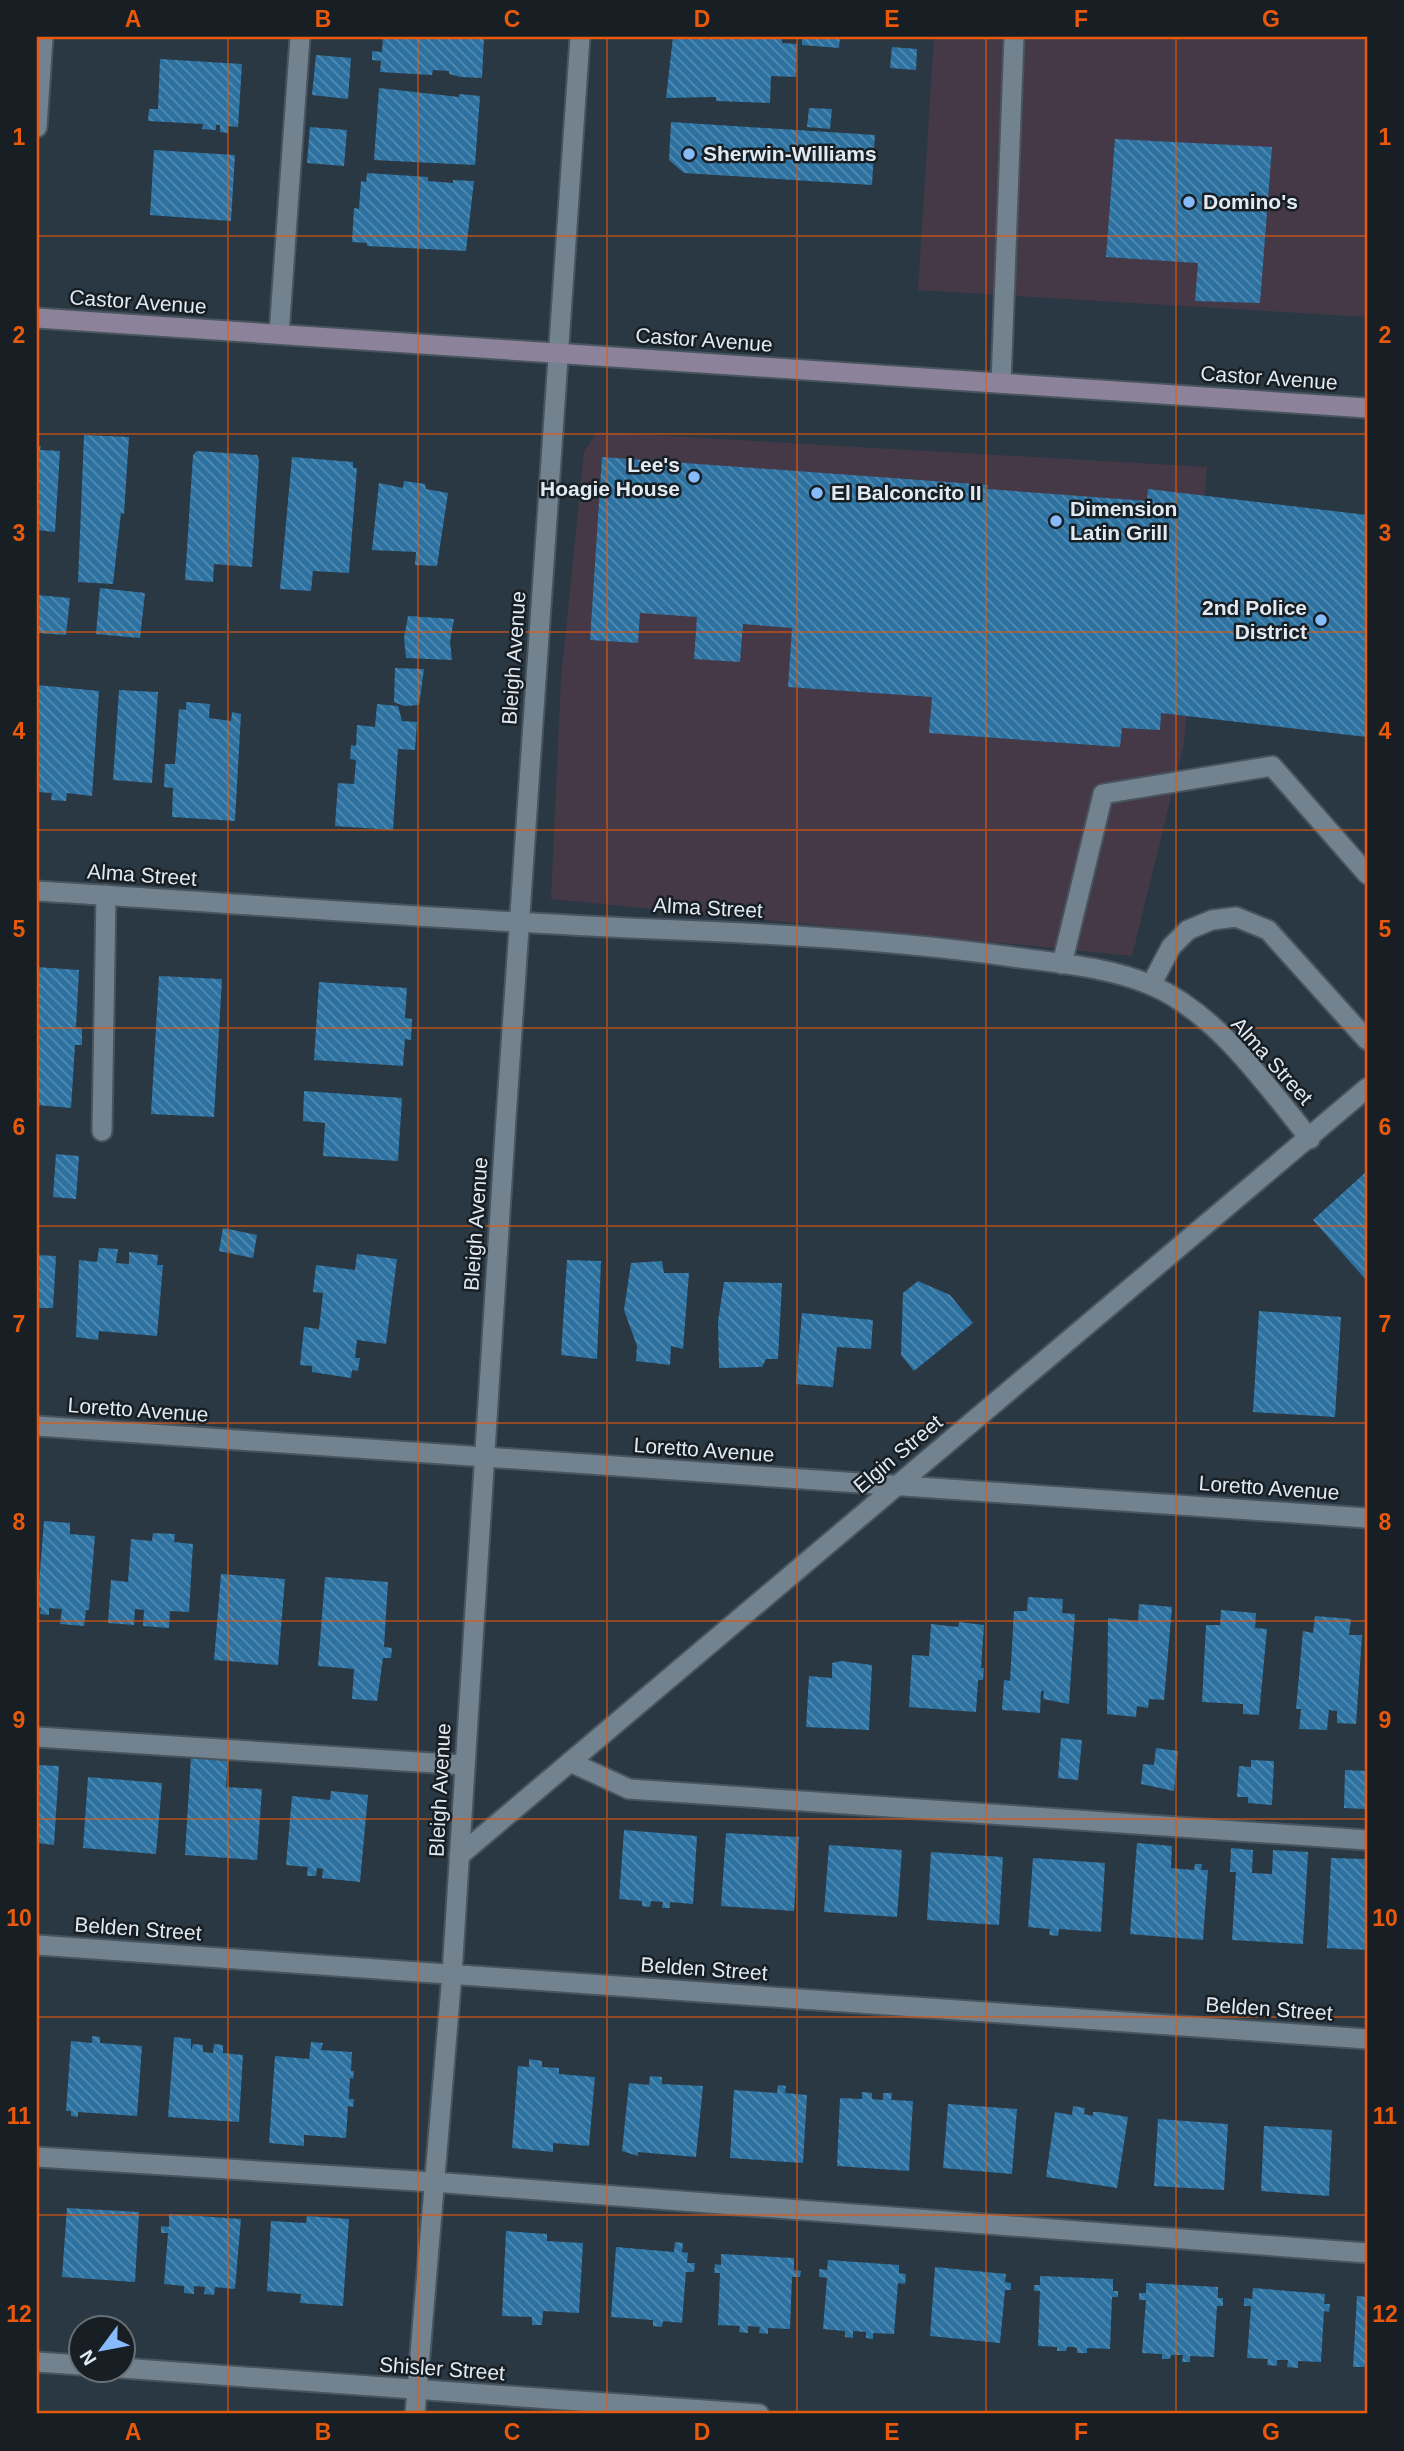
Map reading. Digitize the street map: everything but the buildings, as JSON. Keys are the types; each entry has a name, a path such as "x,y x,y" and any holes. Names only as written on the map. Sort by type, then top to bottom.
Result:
{"main road":[{"name":"Castor Avenue","path":"37,318 1367,408"}],"street":[{"path":"37,127 43,37"},
{"path":"279,334 300,37"},
{"name":"Bleigh Avenue","path":"415,2414 452,1974 519,923 580,37"},
{"path":"1001,383 1014,37"},
{"path":"1062,964 1103,794 1272,766 1367,874"},
{"name":"Alma Street","path":"37,891 519,923 813,936 946,947 1103,971 1151,985 1182,1003 1241,1055 1310,1139"},
{"path":"102,1132 106,895"},
{"path":"1151,985 1171,947 1188,930 1212,920 1236,917 1268,930 1367,1040"},
{"name":"Elgin Street","path":"459,1856 894,1486 1310,1139 1367,1088"},
{"name":"Loretto Avenue","path":"37,1426 1367,1517"},
{"path":"37,1737 464,1765"},
{"path":"570,1762 629,1790 1367,1840"},
{"name":"Belden Street","path":"37,1945 1367,2039"},
{"path":"37,2157 433,2182 1367,2253"},
{"path":"37,2362 66,2364"},
{"name":"Shisler Street","path":"136,2369 759,2414"}],"shaded area":[{"path":"934,37 1367,37 1367,317 918,290"},
{"path":"597,432 1207,467 1184,744 1132,956 551,899 561,678 584,452"}],"place":[{"name":"Sherwin-Williams","path":"689,154"},
{"name":"Domino's","path":"1189,202"},
{"name":"Lee's Hoagie House","path":"694,477"},
{"name":"El Balconcito II","path":"817,493"},
{"name":"Dimension Latin Grill","path":"1056,521"},
{"name":"2nd Police District","path":"1321,620"}]}
